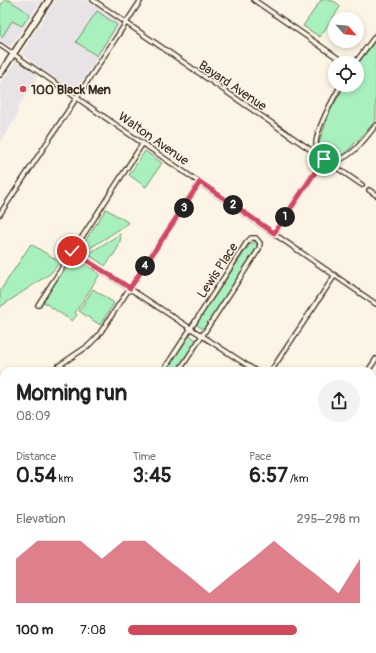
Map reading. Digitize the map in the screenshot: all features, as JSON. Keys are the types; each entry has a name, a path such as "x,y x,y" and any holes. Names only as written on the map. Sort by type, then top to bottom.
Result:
{"main road":[{"path":"0,74 49,0"}],"street":[{"name":"Bayard Avenue","path":"93,0 362,185"},
{"path":"0,214 142,0"},
{"path":"254,0 335,56"},
{"path":"360,56 376,35"},
{"name":"Walton Avenue","path":"0,45 376,304"},
{"path":"320,156 316,149 317,140 329,107 337,92"},
{"path":"328,162 336,161 346,156 376,125"},
{"path":"38,305 143,143"},
{"path":"274,233 324,159"},
{"path":"57,367 94,341 200,182"},
{"path":"369,190 376,195"},
{"name":"Lewis Place","path":"166,367 247,242 254,237 258,239 260,243 259,249 181,367"},
{"path":"72,251 250,367"},
{"path":"274,367 335,275"}],"shaded area":[{"path":"4,0 42,0 11,46 0,40 0,5"},
{"path":"55,0 87,0 120,24 74,91 21,54"},
{"path":"16,61 38,76 19,106 16,118 0,142 0,84"}],"green space":[{"path":"4,0 9,0 30,14 22,26 12,21 2,37 0,36 0,7"},
{"path":"321,0 329,0 339,5 340,7 337,12 328,12 328,25 320,37 303,26"},
{"path":"97,11 117,25 97,56 76,42"},
{"path":"376,40 376,120 345,153 338,158 330,158 323,154 319,143 330,111 341,92 364,92 364,56"},
{"path":"145,151 162,163 146,187 129,175"},
{"path":"106,209 129,223 84,252 80,249"},
{"path":"120,234 120,243 105,266 88,254"},
{"path":"257,240 257,248 205,327 201,328 197,325 197,323 249,245"},
{"path":"31,244 60,262 51,273 0,307 0,291"},
{"path":"77,262 82,262 100,274 75,313 77,315 72,321 42,301 60,274"},
{"path":"93,289 114,303 100,325 79,311"},
{"path":"189,336 195,339 196,341 179,367 169,367"}],"place":[{"name":"100 Black Men","path":"23,89"}],"route":[{"path":"72,251 130,288 200,182 274,233 324,159"}]}
